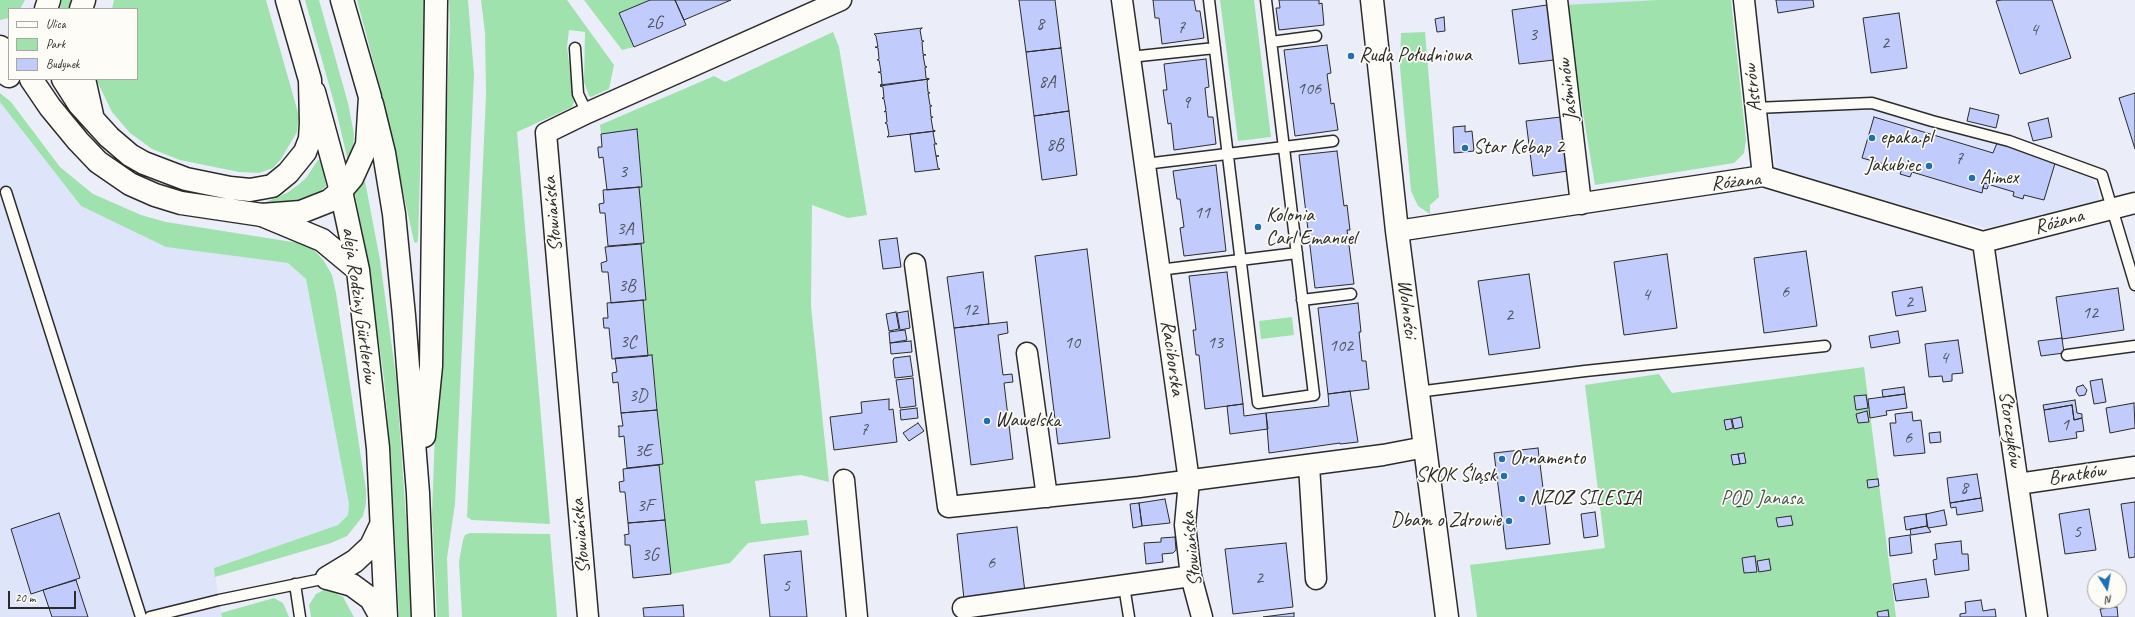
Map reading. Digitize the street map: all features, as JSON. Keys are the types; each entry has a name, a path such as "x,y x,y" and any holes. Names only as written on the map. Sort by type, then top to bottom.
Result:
{"street":[{"name":"aleja Rodziny Gürtlerów","path":"287,0 341,191 358,270 378,448 386,617"},
{"name":"aleja Rodziny Gürtlerów","path":"342,0 370,97 384,153 394,214 404,316 418,493 424,617"},
{"path":"418,493 431,366 436,0"},
{"name":"Słowiańska","path":"588,617 546,133 587,113 841,0"},
{"name":"Raciborska","path":"1122,0 1189,481"},
{"name":"Wolności","path":"1372,0 1397,231 1447,617"},
{"name":"Jaśminów","path":"1557,0 1581,204"},
{"name":"Astrów","path":"1744,0 1763,176"},
{"path":"15,80 50,107"},
{"path":"32,80 50,107 98,162 130,184 155,195 181,203 262,215 301,212 329,201 341,191 352,178 367,145 370,97"},
{"path":"64,80 93,120 109,137 130,155 158,169 186,179 230,188 263,189 281,181 305,152 310,139 310,80"},
{"path":"84,80 93,120"},
{"name":"Różana","path":"1397,231 1763,176 1983,242 2135,203"},
{"path":"262,215 322,240 358,270"},
{"name":"Storczyków","path":"1983,242 2037,617"},
{"path":"914,264 948,507 1189,481 1383,455 1425,447"},
{"path":"1027,353 1047,497"},
{"path":"1309,465 1316,579"},
{"name":"Bratków","path":"2018,484 2135,468"},
{"path":"844,480 857,617"},
{"name":"Słowiańska","path":"1189,481 1186,525 1191,576 1202,617"},
{"path":"327,578 361,556 371,546 381,525"},
{"path":"964,608 1191,576"},
{"path":"327,578 352,586 371,599 381,617"}],"lane":[{"path":"1209,0 1258,403 1314,395 1266,0"},
{"path":"1271,42 1316,36"},
{"path":"576,48 578,94 587,113"},
{"path":"1130,57 1215,48"},
{"name":"Różana","path":"1755,108 1872,103 1932,121 2009,141 2102,175 2112,208"},
{"path":"1145,164 1333,141"},
{"path":"6,192 142,617"},
{"path":"2112,208 2135,286"},
{"path":"1160,270 1297,253"},
{"path":"1302,300 1351,294"},
{"path":"1417,392 1585,371 1825,346"},
{"path":"2067,355 2135,346"},
{"path":"150,617 327,578"},
{"path":"295,584 300,617"},
{"path":"1124,586 1128,617"}],"shaded area":[{"path":"1565,0 1658,0 1565,5"},
{"path":"0,102 81,206 166,247 289,263 306,279 349,504 348,515 338,525 214,568 222,617 0,617"},
{"path":"1875,109 2056,160 2091,176 2097,187 2100,201 1986,228 1788,174 1781,171 1775,164 1769,110"}],"green space":[{"path":"0,0 25,0 21,8 8,8 8,18 0,20"},
{"path":"62,0 76,0 73,8 60,8"},
{"path":"114,0 266,0 299,116 297,132 281,159 273,168 259,173 239,172 180,160 152,149 130,133 112,112 96,80 138,80 138,8 112,8"},
{"path":"305,0 319,0 348,103 354,134 353,150 348,161 335,106"},
{"path":"357,0 425,0 418,241 416,243 414,242 382,94"},
{"path":"449,0 468,0 474,74 455,504 447,558 449,617 437,617 432,514 450,23"},
{"path":"481,0 567,0 614,65 609,89 591,97 589,96 584,82 585,32 569,30 567,47 574,102 572,107 517,132 550,524 472,520 467,517 486,95 485,33"},
{"path":"584,0 650,0 619,13 634,47 622,50"},
{"path":"1220,0 1254,0 1271,137 1238,141"},
{"path":"1658,0 1731,0 1746,140 1744,153 1734,163 1595,185 1565,5"},
{"path":"833,32 839,47 867,215 848,218 812,205 811,306 829,482 801,475 755,481 761,524 807,520 809,535 748,543 730,563 671,574 659,465 663,464 652,356 648,356 643,300 646,300 641,244 644,243 639,187 642,187 637,129 601,134 600,125 714,76 725,82"},
{"path":"1425,32 1439,197 1430,205 1430,214 1418,206 1411,191 1400,67 1401,33"},
{"path":"0,93 11,102 60,167 93,194 141,215 166,222 299,243 314,250 324,261 332,275 336,293 366,490 366,503 363,516 347,536 331,543 215,577 214,568 338,525 348,515 349,504 306,279 288,263 166,247 81,206 0,102"},
{"path":"318,160 321,160 326,186 321,191 303,201 280,204 266,202 287,193 298,185 306,178"},
{"path":"365,181 380,260 396,377 413,617 399,617 391,459 384,379 368,262 355,193"},
{"path":"1292,317 1294,335 1261,339 1259,321"},
{"name":"POD Janasa","path":"1864,367 1896,617 1477,617 1470,565 1605,548 1585,385 1659,374 1672,393"},
{"path":"470,533 550,534 557,617 462,617 459,562 463,540 465,535"},
{"path":"326,589 343,597 354,617 311,617 309,605 316,594"},
{"path":"274,598 283,603 289,617 222,617 221,613"}],"building":[{"path":"650,0 675,0 686,25 634,47 619,13"},
{"path":"675,0 731,0 684,20"},
{"path":"1019,0 1055,0 1061,48 1026,52"},
{"path":"1153,0 1194,0 1196,11 1200,11 1204,38 1162,44 1159,18 1155,18"},
{"path":"1279,0 1319,0 1319,4 1322,3 1324,25 1279,30 1276,8 1280,8"},
{"path":"1776,0 1813,0 1814,7 1778,13"},
{"path":"2052,0 2071,58 2020,74 1996,1"},
{"path":"1547,5 1554,60 1519,64 1512,10"},
{"path":"1899,13 1907,68 1871,73 1863,18"},
{"path":"1444,17 1445,31 1437,32 1435,19"},
{"path":"922,28 920,30 922,41 924,41 922,42 923,54 926,55 923,55 925,66 927,67 925,67 926,78 929,79 880,85 882,84 881,73 878,72 881,72 879,60 877,60 879,59 878,48 875,47 878,47 876,36 874,34"},
{"path":"1327,45 1331,73 1327,74 1331,104 1334,103 1338,130 1295,136 1284,50"},
{"path":"1061,48 1069,111 1034,116 1026,52"},
{"path":"1206,59 1209,87 1205,88 1208,117 1213,117 1216,144 1174,150 1171,123 1168,124 1163,90 1167,90 1164,64"},
{"path":"929,79 927,81 928,92 930,93 928,93 930,105 932,106 930,106 931,117 933,117 931,118 933,130 935,131 887,137 889,135 887,124 885,123 887,122 886,111 884,112 886,110 884,99 882,98 884,98 883,87 880,86"},
{"path":"2135,93 2135,149 2119,98"},
{"path":"1970,108 1999,115 1996,128 1967,121"},
{"path":"1069,111 1077,175 1042,180 1034,116"},
{"path":"1561,117 1568,171 1533,176 1526,121"},
{"path":"1874,117 1993,153 1997,143 2056,160 2044,200 2024,195 2023,199 2013,196 2014,192 1984,183 1982,193 1912,172 1910,177 1900,174 1902,169 1862,158"},
{"path":"2048,118 2052,137 2033,141 2028,123"},
{"path":"1465,126 1465,132 1472,131 1474,151 1454,153 1453,127"},
{"path":"637,129 642,187 607,190 603,157 599,158 598,150 598,147 602,147 601,134"},
{"path":"935,131 933,132 935,143 937,144 934,144 938,168 940,169 915,172 910,134"},
{"path":"1337,151 1344,206 1347,205 1350,230 1347,230 1354,284 1315,288 1299,155"},
{"path":"1216,165 1226,251 1184,256 1180,228 1184,227 1180,199 1177,199 1173,171"},
{"path":"1984,183 1989,184 1987,189 1983,188"},
{"path":"639,187 644,243 608,246 605,213 600,213 599,204 604,203 603,190"},
{"path":"897,238 901,267 883,269 879,240"},
{"path":"641,244 646,300 611,303 608,272 602,272 601,263 607,261 605,247"},
{"path":"1087,249 1110,438 1058,444 1035,256"},
{"path":"1806,251 1817,326 1764,333 1754,258"},
{"path":"1667,254 1677,328 1624,335 1614,262"},
{"path":"983,272 989,324 954,328 947,277"},
{"path":"1227,272 1243,404 1205,409 1199,355 1196,355 1193,330 1196,330 1189,276"},
{"path":"1529,274 1540,348 1489,355 1478,281"},
{"path":"1922,287 1926,311 1896,316 1892,292"},
{"path":"2118,288 2124,330 2062,339 2056,297"},
{"path":"643,300 648,356 612,359 609,328 604,328 603,318 608,318 607,303"},
{"path":"1358,303 1362,361 1366,361 1369,389 1328,394 1318,308"},
{"path":"908,311 910,328 900,330 897,313"},
{"path":"896,312 899,329 889,331 886,314"},
{"name":"Wawelska","path":"1007,322 1008,333 998,335 1003,375 1012,374 1013,382 1004,383 1013,459 971,465 954,328"},
{"path":"905,330 907,340 890,343 889,332"},
{"path":"1898,331 1900,343 1871,348 1869,336"},
{"path":"2062,338 2064,353 2041,356 2038,341"},
{"path":"1958,340 1963,373 1952,374 1952,381 1943,382 1942,376 1929,377 1925,344"},
{"path":"911,341 912,352 891,354 890,343"},
{"path":"652,355 657,410 621,413 618,382 613,383 612,373 617,372 615,358"},
{"path":"910,356 913,376 895,378 894,358"},
{"path":"913,378 916,406 900,408 896,380"},
{"path":"2102,379 2106,402 2094,404 2090,381"},
{"path":"2083,385 2087,390 2085,395 2079,396 2076,391 2077,387"},
{"path":"1904,387 1905,394 1883,397 1882,390"},
{"path":"1350,391 1358,442 1340,443 1269,453 1266,413 1329,406 1328,394"},
{"path":"1905,394 1907,408 1886,411 1887,415 1870,418 1868,399"},
{"path":"1866,395 1868,408 1856,410 1854,396"},
{"path":"889,399 889,410 893,409 897,442 834,450 830,417 862,413 861,402"},
{"path":"2075,400 2077,413 2082,414 2082,418 2074,420 2072,405 2044,410 2043,405"},
{"path":"2134,403 2135,428 2110,433 2106,408"},
{"path":"1243,404 1244,416 1266,413 1268,429 1230,434 1227,406"},
{"path":"2072,405 2074,420 2082,418 2084,431 2076,432 2077,438 2049,442 2044,410"},
{"path":"917,408 918,418 901,420 900,410"},
{"path":"657,410 663,464 627,468 624,436 619,437 618,426 623,426 621,413"},
{"path":"1867,411 1869,422 1858,423 1856,414"},
{"path":"1912,412 1913,421 1921,420 1925,453 1894,456 1890,423 1896,423 1895,414"},
{"path":"1741,417 1743,427 1734,429 1732,419"},
{"path":"1731,419 1733,428 1726,430 1724,420"},
{"path":"918,423 924,431 909,441 903,433"},
{"path":"1940,432 1941,442 1930,443 1929,433"},
{"name":"NZOZ SILESIA","path":"1538,448 1550,544 1506,549 1494,453"},
{"path":"1744,453 1746,463 1740,464 1738,454"},
{"path":"1738,454 1740,464 1733,465 1731,455"},
{"path":"659,465 665,520 628,523 625,492 620,492 619,482 624,481 623,469"},
{"path":"1977,474 1981,498 1950,503 1947,478"},
{"path":"1878,479 1879,486 1868,488 1867,480"},
{"path":"1746,493 1748,505 1737,507 1734,496"},
{"path":"1981,498 1983,511 1957,515 1956,507 1951,508 1950,503"},
{"path":"1165,499 1170,523 1142,526 1139,503"},
{"path":"2135,502 2135,557 2129,558 2121,504"},
{"path":"1139,503 1142,526 1133,528 1130,504"},
{"path":"2089,509 2096,550 2065,554 2059,514"},
{"path":"1944,510 1947,525 1928,528 1926,514"},
{"path":"1595,512 1598,536 1584,538 1581,514"},
{"path":"59,513 80,578 31,594 11,529"},
{"path":"1926,514 1927,526 1906,530 1904,517"},
{"path":"1791,516 1793,525 1778,527 1776,518"},
{"path":"665,520 671,574 633,578 630,545 625,545 624,535 629,534 628,523"},
{"path":"1927,526 1931,532 1911,535 1910,529"},
{"path":"1017,527 1025,592 964,599 957,534"},
{"path":"1910,535 1912,553 1890,556 1889,538"},
{"path":"1175,537 1176,550 1173,553 1162,554 1163,562 1146,564 1144,543 1161,542 1161,538"},
{"path":"1961,541 1962,554 1968,554 1969,570 1935,575 1933,560 1937,559 1935,544"},
{"path":"1286,543 1293,607 1233,614 1225,549"},
{"path":"801,551 807,617 770,617 764,555"},
{"path":"1755,556 1757,572 1744,573 1742,558"},
{"path":"1769,559 1771,570 1759,572 1757,561"},
{"path":"1926,579 1929,597 1896,601 1893,584"},
{"path":"76,580 88,617 52,617 43,590"},
{"path":"1981,600 1983,611 1995,609 1996,617 1960,617 1960,614 1966,613 1965,602"},
{"path":"683,605 684,617 644,617 643,608"},
{"path":"2100,609 2117,609 2118,617 2102,617"},
{"path":"1888,610 1889,617 1878,617 1877,612"},
{"path":"1294,613 1294,617 1263,617"}],"place":[{"name":"Ruda Południowa","path":"1351,56"},
{"name":"epaka.pl","path":"1872,138"},
{"name":"Star Kebap 2","path":"1465,148"},
{"name":"Jakubiec","path":"1929,166"},
{"name":"Aimex","path":"1972,178"},
{"name":"Kolonia Carl Emanuel","path":"1258,227"},
{"name":"Wawelska","path":"987,421"},
{"name":"Ornamento","path":"1502,459"},
{"name":"SKOK Śląsk","path":"1504,476"},
{"name":"NZOZ SILESIA","path":"1522,499"},
{"name":"Dbam o Zdrowie","path":"1509,521"}]}
